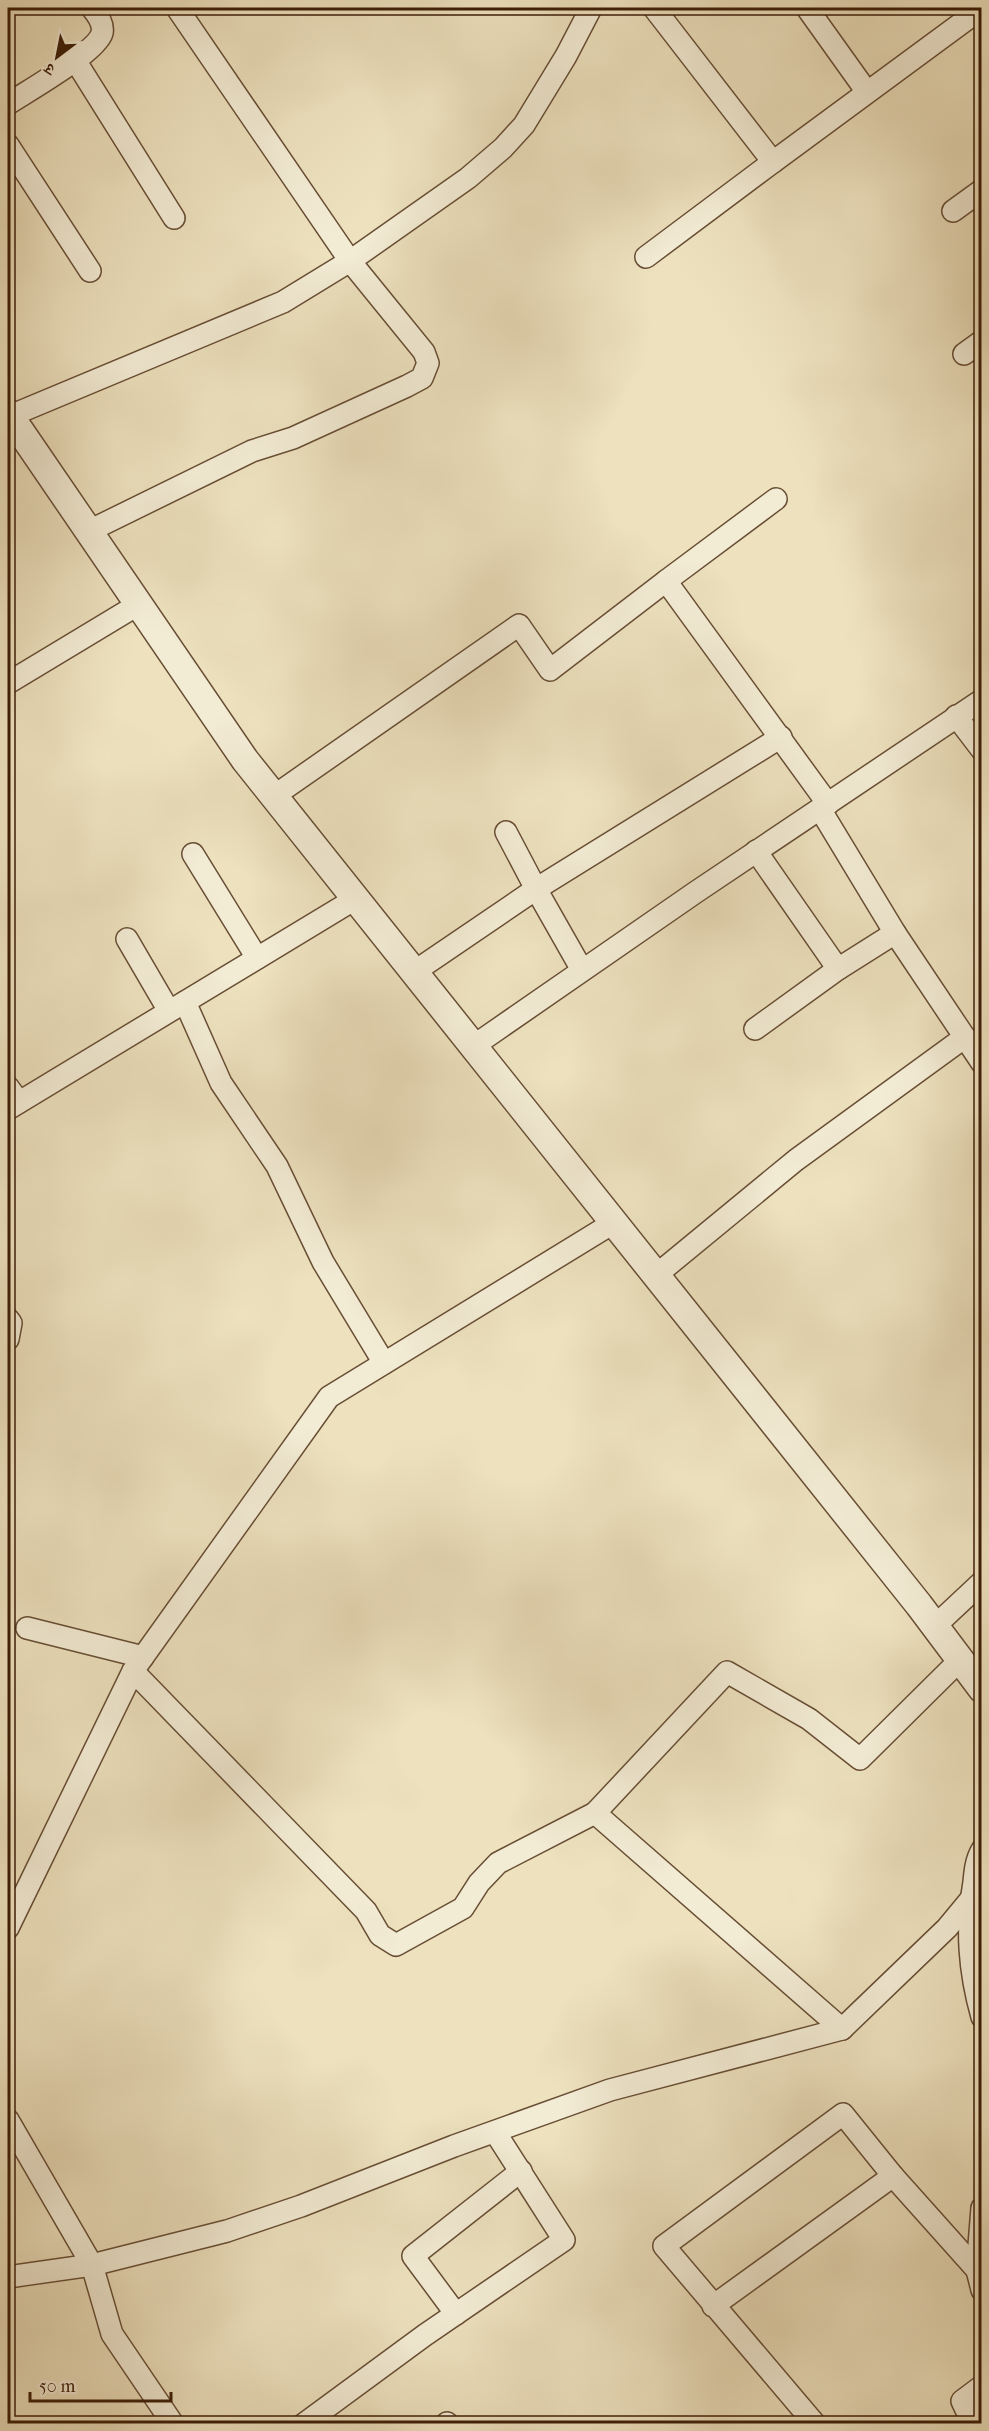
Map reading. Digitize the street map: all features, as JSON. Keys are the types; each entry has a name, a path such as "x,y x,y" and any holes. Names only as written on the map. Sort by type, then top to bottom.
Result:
{"street":[{"path":"8,104 75,60 98,40 102,32 101,24 92,8"},
{"path":"89,531 252,451 293,438 422,378 428,363 424,352 350,261 177,8"},
{"path":"591,8 566,56 525,125 510,141 468,178 350,261 283,302 9,414 245,759 935,1626 981,1689"},
{"path":"654,8 772,162"},
{"path":"807,8 867,92"},
{"path":"646,256 867,92 971,11"},
{"path":"75,60 174,218"},
{"path":"8,145 90,271"},
{"path":"953,211 981,190"},
{"path":"963,354 981,341"},
{"path":"274,796 519,625 550,670 776,500"},
{"path":"666,581 781,737 824,806 895,933 981,1063"},
{"path":"8,683 139,604"},
{"path":"472,1047 756,851 981,700"},
{"path":"956,716 981,750"},
{"path":"414,972 536,889 781,737"},
{"path":"506,832 582,970"},
{"path":"756,851 838,969"},
{"path":"193,854 257,958"},
{"path":"11,1099 177,1006 355,899"},
{"path":"755,1029 838,969 895,933"},
{"path":"127,939 177,1006 221,1083 277,1166 322,1262 384,1363"},
{"path":"655,1276 796,1160 964,1037"},
{"path":"8,1928 138,1664 328,1397 613,1223"},
{"path":"8,1319 11,1323 8,1339"},
{"path":"935,1626 981,1582"},
{"path":"27,1628 138,1664 366,1911 380,1935 396,1945 463,1908 479,1883 498,1863 596,1813 727,1672 809,1719 860,1759 960,1660"},
{"path":"596,1813 842,2029"},
{"path":"981,1850 971,1899 968,1943 981,2017"},
{"path":"8,2277 92,2265 227,2231 291,2210 610,2090 842,2029 947,1928 971,1899"},
{"path":"815,2424 664,2246 843,2114 893,2176 977,2270"},
{"path":"8,2120 92,2265 112,2334 172,2424"},
{"path":"304,2424 456,2314 564,2240 495,2132"},
{"path":"456,2314 413,2256 521,2171"},
{"path":"713,2306 893,2176"},
{"path":"981,2208 977,2270 981,2290"},
{"path":"969,2424 971,2420 962,2401 981,2386"}]}
